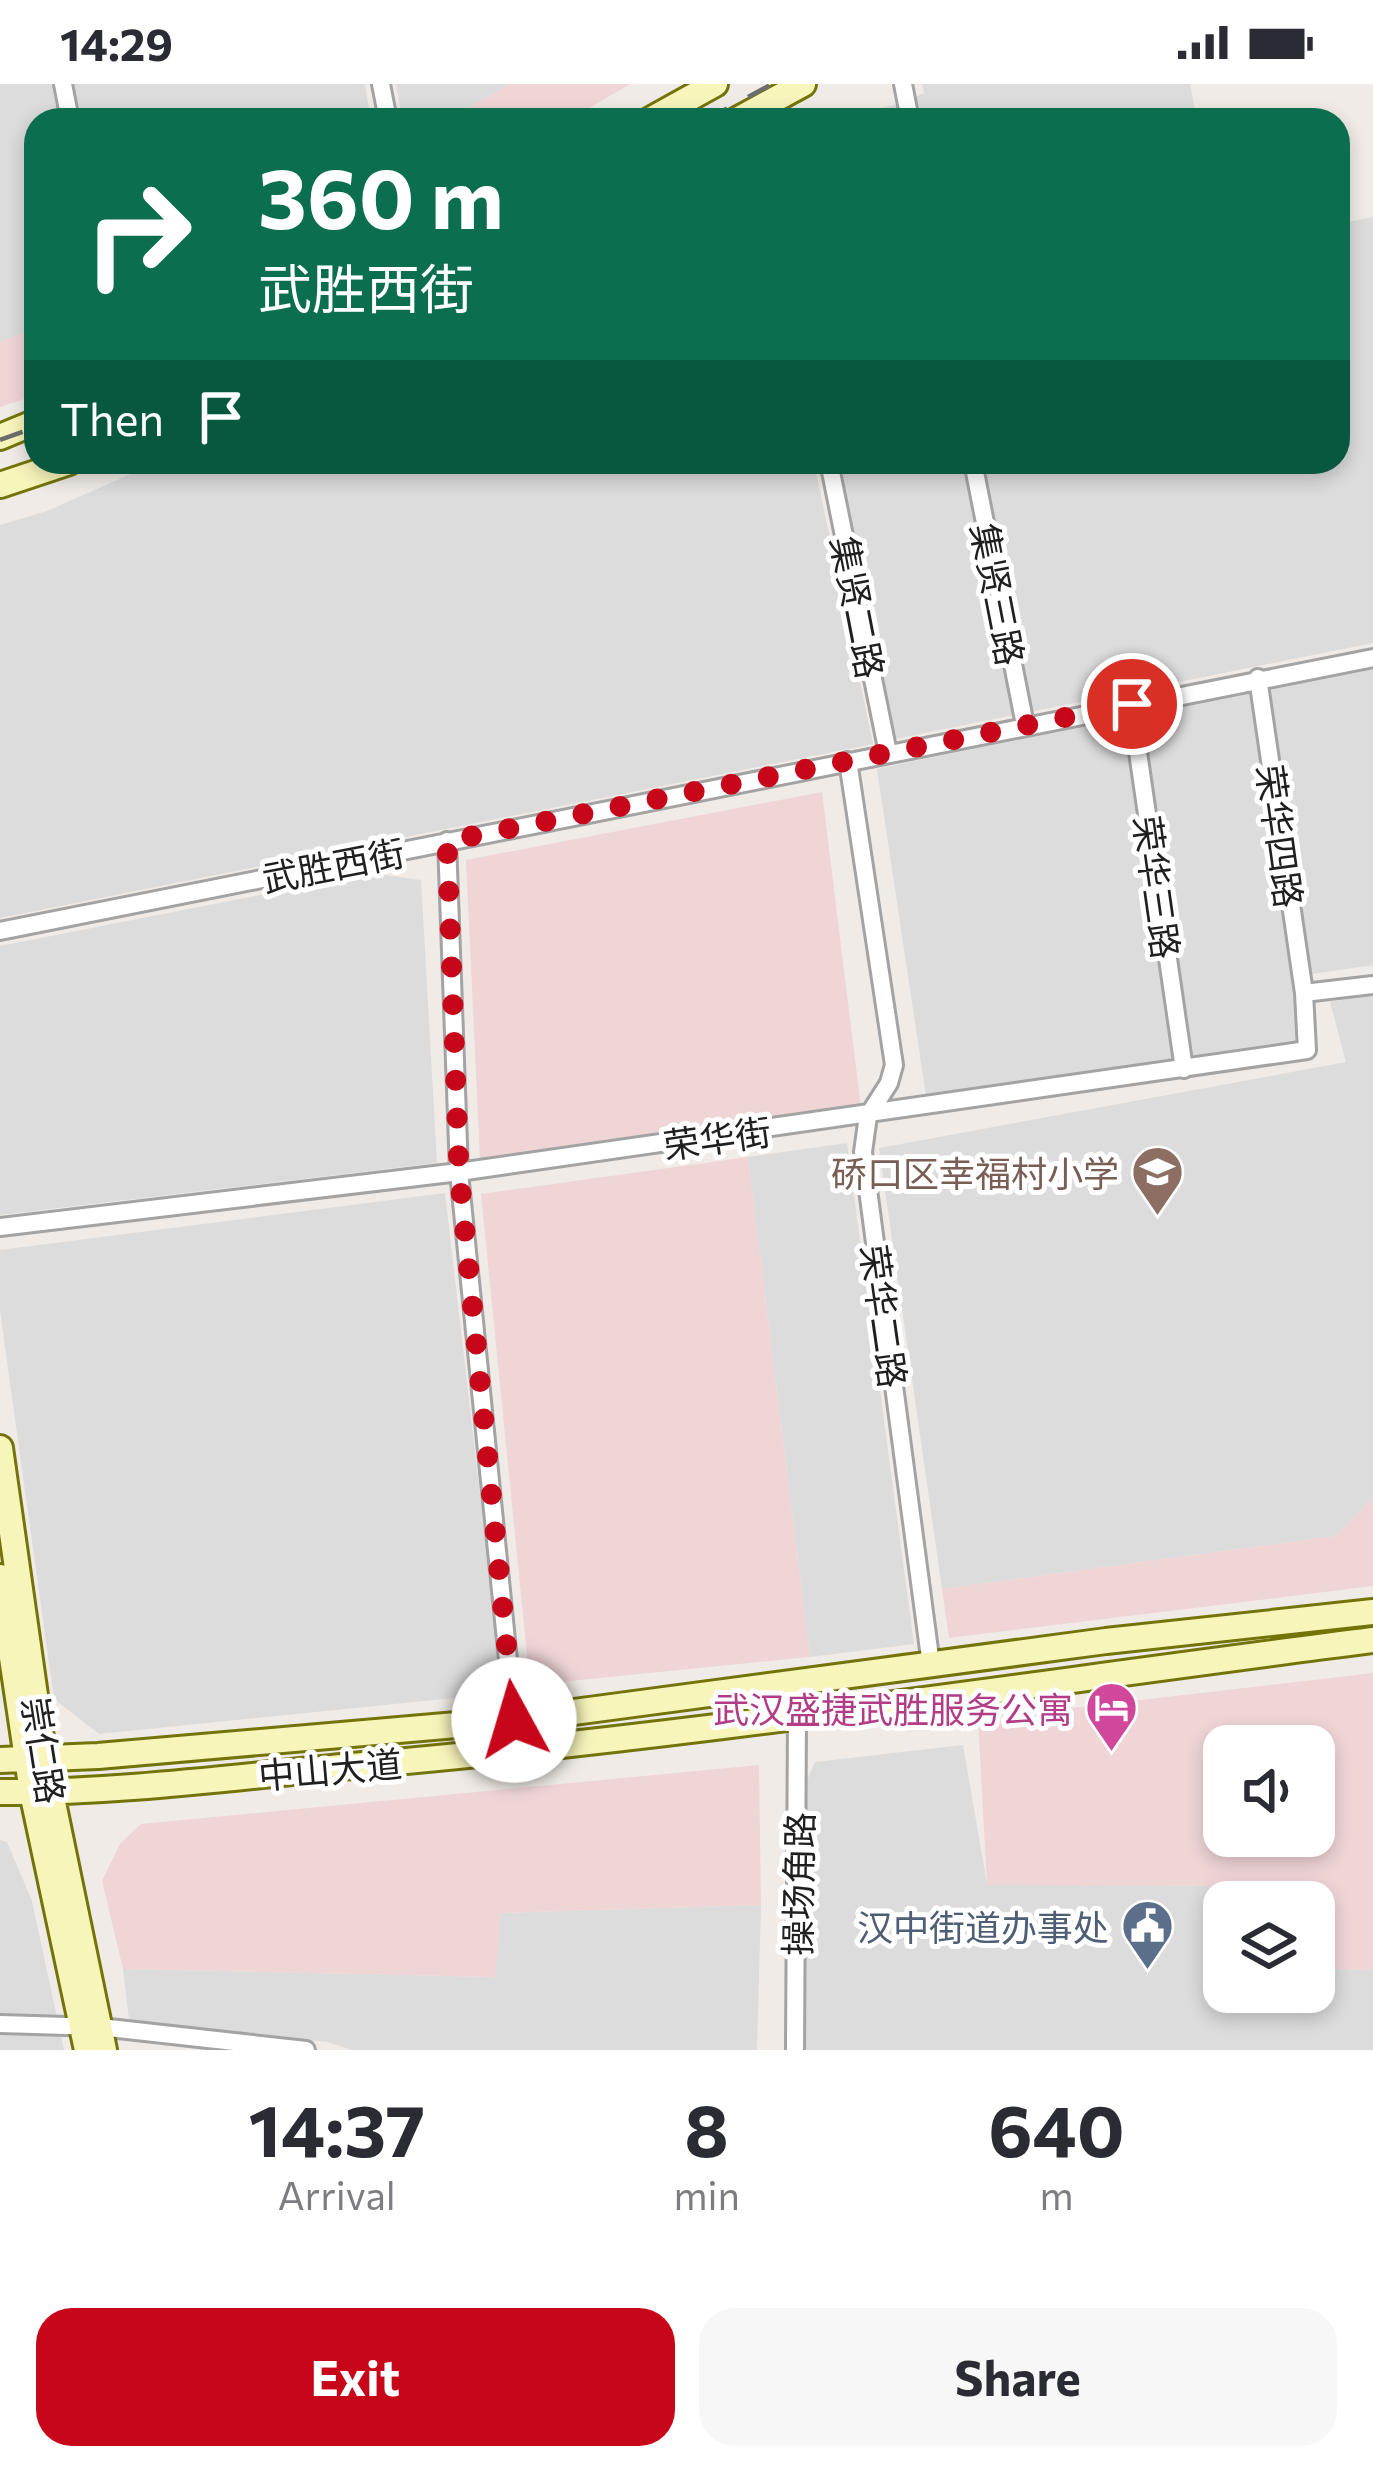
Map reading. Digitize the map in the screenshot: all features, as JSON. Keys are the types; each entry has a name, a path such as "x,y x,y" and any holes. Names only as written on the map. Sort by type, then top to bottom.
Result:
{"main road":[{"path":"672,108 715,84"},
{"path":"763,108 803,84"},
{"path":"0,485 33,474"},
{"name":"崇仁路","path":"0,1448 35,1760"},
{"name":"崇仁路","path":"0,1576 93,2038"},
{"name":"中山大道","path":"0,1760 514,1720 1106,1641 1373,1612"},
{"name":"中山大道","path":"0,1792 491,1754 1373,1640"}],"street":[{"name":"集贤二路","path":"832,474 888,753"},
{"name":"集贤三路","path":"975,474 1025,725"},
{"name":"武胜西街","path":"0,931 1373,658"},
{"name":"荣华四路","path":"1258,679 1304,993"},
{"name":"荣华三路","path":"1132,704 1184,1069"},
{"name":"荣华二路","path":"848,761 894,1065 889,1083 868,1116 863,1152 931,1665"},
{"path":"447,841 459,1172 514,1720"},
{"path":"1304,993 1373,985"},
{"name":"荣华街","path":"0,1227 459,1172 1307,1050 1304,993"},
{"name":"操场角路","path":"795,2050 797,1718"},
{"path":"0,2024 93,2038 306,2050"}],"shaded area":[{"path":"0,84 365,84 369,108 24,108 24,333 0,342"},
{"path":"396,84 510,84 468,108 400,108"},
{"path":"510,84 630,84 589,108 468,108"},
{"path":"922,84 1190,84 1195,108 881,108 924,93"},
{"path":"1373,217 1373,643 895,739 842,474 1350,474 1350,222"},
{"path":"24,333 24,399 0,407 0,342"},
{"path":"131,474 817,474 873,744 0,918 0,525 47,511"},
{"path":"1373,663 1373,965 1292,977 1297,1040 926,1096 877,769"},
{"path":"822,792 861,1107 480,1160 466,860"},
{"path":"371,873 421,880 437,1163 0,1215 0,946"},
{"path":"1373,994 1373,1498 1335,1536 942,1589 879,1148 1346,1062 1330,1002"},
{"path":"847,1143 914,1644 810,1657 748,1157"},
{"path":"748,1157 810,1657 530,1685 481,1194"},
{"path":"445,1193 503,1693 99,1734 54,1699 0,1311 0,1250"},
{"path":"1373,1498 1373,1586 949,1638 942,1589 1335,1536"},
{"path":"1373,1673 1373,1970 1335,1969 1335,1881 987,1885 978,1719"},
{"path":"963,1745 987,1884 1203,1886 1203,2013 1335,2013 1335,1969 1373,1970 1373,2050 805,2050 805,1785 815,1762"},
{"path":"759,1765 761,1905 501,1913 495,1977 123,1969 102,1881 120,1844 141,1824"},
{"path":"0,1840 7,1842 32,1901 64,2050 0,2050"},
{"path":"761,1905 757,2050 352,2050 327,2042 129,2020 123,1969 494,1977 501,1913"}],"railway":[{"path":"728,108 772,84"},
{"path":"0,440 24,431"}],"place":[{"name":"硚口区幸福村小学","path":"1158,1218"},
{"name":"武汉盛捷武胜服务公寓","path":"1112,1754"},
{"name":"汉中街道办事处","path":"1148,1972"}],"route":[{"path":"514,1720 459,1172 447,841 1132,704"}]}
